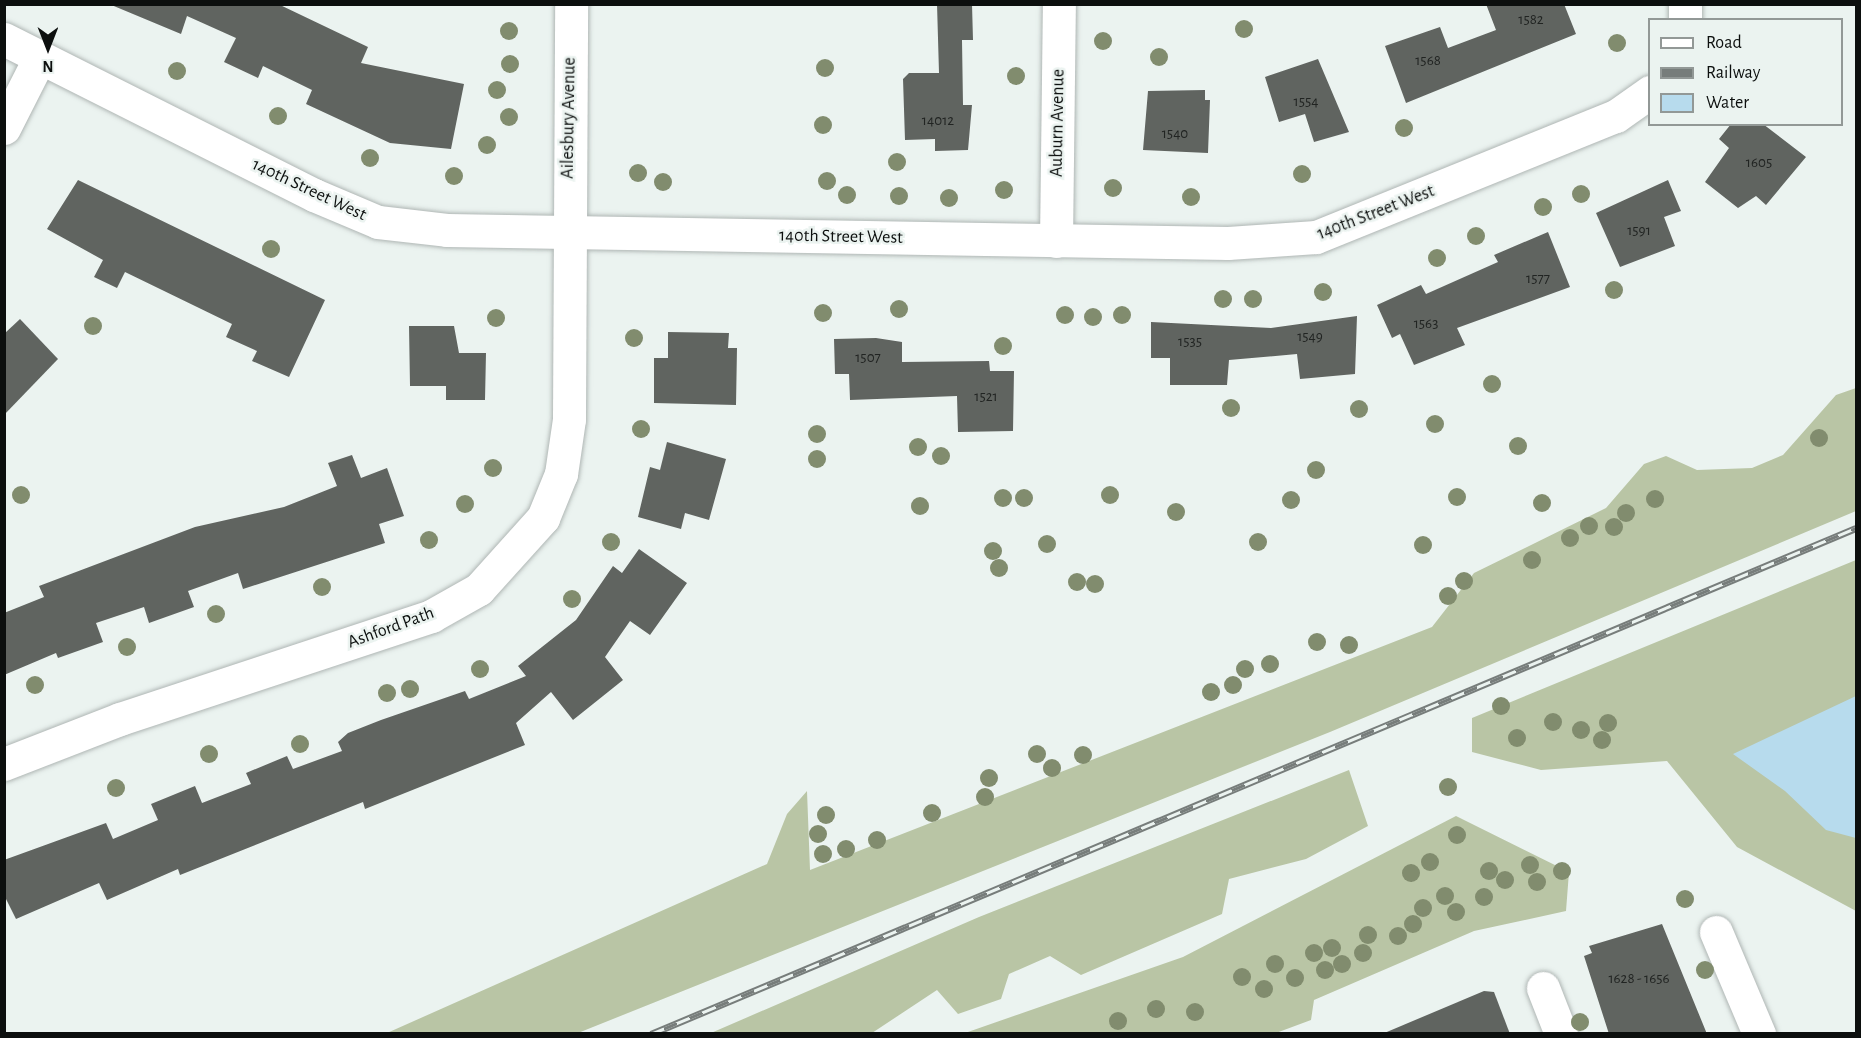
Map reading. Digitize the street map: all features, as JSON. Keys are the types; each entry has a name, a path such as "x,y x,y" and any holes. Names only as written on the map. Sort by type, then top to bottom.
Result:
{"street":[{"name":"Ailesbury Avenue","path":"567,232 571,4"},
{"name":"Auburn Avenue","path":"1056,241 1059,4"},
{"name":"140th Street West","path":"4,39 378,222 447,230 1228,243 1316,237 1616,116 1648,93"},
{"path":"4,128 40,57"},
{"name":"Ashford Path","path":"4,764 120,719 431,616 479,589 543,518 561,474 569,419 567,232"},
{"path":"1716,932 1759,1034"},
{"path":"1543,988 1562,1034"}],"green space":[{"path":"1856,388 1856,511 1330,732 578,1033 387,1033 767,864 787,814 807,791 810,870 1432,627 1474,573 1606,508 1644,464 1666,456 1697,470 1752,468 1783,455 1836,395"},
{"path":"1856,560 1856,911 1737,847 1667,761 1541,770 1472,752 1472,718"},
{"path":"1349,770 1368,826 1306,859 1229,879 1222,914 1081,975 1050,956 1009,974 1001,999 958,1014 937,990 872,1033 711,1033 979,917"},
{"path":"1456,816 1569,872 1566,911 1474,931 1314,1000 1311,1020 1276,1033 965,1033 1183,957"}],"water":[{"path":"1856,696 1856,838 1826,830 1785,791 1733,754"}],"building":[{"path":"109,4 278,4 368,47 361,63 464,84 451,149 390,143 306,104 312,90 263,66 258,78 224,62 236,38 187,16 181,34"},
{"path":"937,4 972,4 973,40 962,40 963,105 972,105 968,150 935,151 935,139 905,140 903,79 909,73 939,73"},
{"path":"1486,4 1564,4 1576,34 1406,103 1385,46 1440,27 1448,48 1496,30"},
{"path":"1318,59 1349,132 1314,142 1305,114 1279,122 1265,77"},
{"path":"1205,90 1205,100 1210,100 1208,153 1143,150 1148,91"},
{"path":"1729,126 1766,126 1806,157 1766,205 1756,196 1738,208 1705,182 1729,148 1719,139"},
{"path":"78,180 325,300 289,377 252,361 257,351 226,337 232,324 125,272 117,288 94,277 103,260 47,229"},
{"path":"1668,180 1681,211 1664,217 1675,246 1620,267 1596,213"},
{"path":"1548,232 1570,287 1457,328 1465,345 1414,365 1400,334 1392,338 1377,305 1421,285 1426,294 1498,262 1494,255"},
{"path":"1357,316 1355,374 1300,379 1297,354 1229,360 1227,385 1170,385 1170,358 1151,358 1151,322 1271,328"},
{"path":"20,319 58,359 4,415 4,334"},
{"path":"409,326 454,326 459,353 486,353 485,400 446,400 446,386 410,386"},
{"path":"668,332 729,333 728,348 737,348 736,405 654,403 654,358 668,358"},
{"path":"876,338 902,342 902,362 989,361 990,371 1014,371 1013,431 958,432 957,396 850,400 849,374 835,374 834,339"},
{"path":"667,442 726,459 709,520 685,513 681,529 638,517 650,467 660,470"},
{"path":"352,455 361,478 387,468 404,516 379,524 385,543 243,589 238,573 188,591 194,607 149,623 144,607 96,623 103,642 58,658 56,653 4,675 4,613 44,597 39,586 195,527 284,507 337,486 328,463"},
{"path":"639,549 687,583 650,635 630,621 605,657 623,680 573,720 551,692 516,723 525,745 365,809 363,802 180,875 178,869 107,900 99,883 16,919 4,895 4,860 106,823 113,839 158,820 151,804 195,786 202,803 251,784 246,773 287,756 293,769 342,751 338,742 348,733 465,691 469,699 526,676 518,666 576,620 613,566 622,573"},
{"path":"1662,924 1707,1034 1609,1034 1584,956 1592,953 1589,946"},
{"path":"1484,991 1494,992 1510,1034 1382,1034"}],"railway":[{"path":"651,1034 1856,528"}]}
